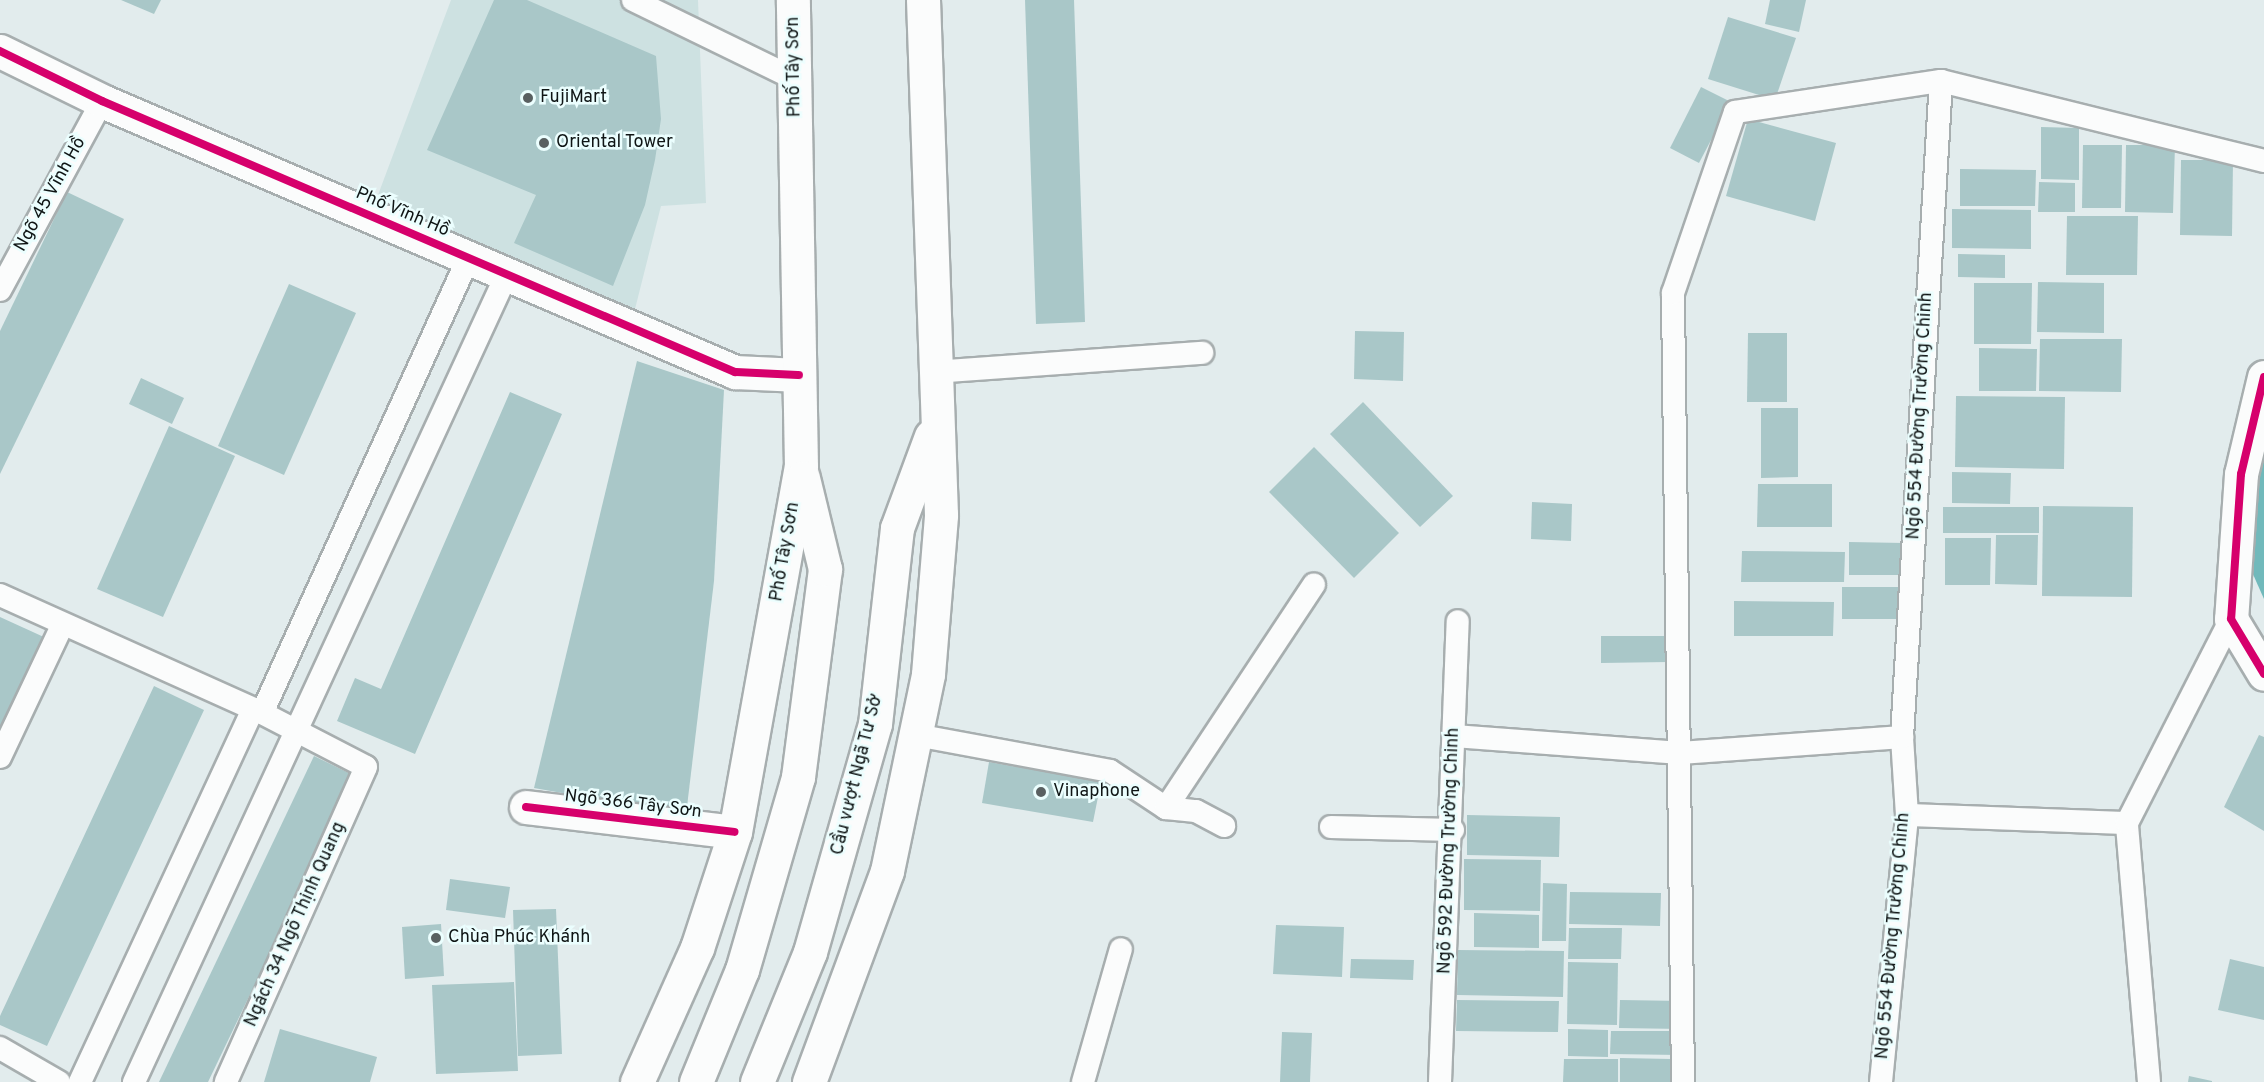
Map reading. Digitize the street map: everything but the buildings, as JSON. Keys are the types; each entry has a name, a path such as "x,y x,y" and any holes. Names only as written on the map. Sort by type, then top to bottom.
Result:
{"main road":[{"name":"Phố Tây Sơn","path":"637,1082 697,948 735,832 801,466 793,0"},
{"path":"809,1082 887,871 928,674 941,515 935,425 923,0"},
{"name":"Phố Vĩnh Hồ","path":"0,51 102,101 735,372 799,375"},
{"path":"2264,377 2241,474 2231,619 2264,674"},
{"name":"Cầu vượt Ngã Tư Sở","path":"757,1082 810,952 875,724 897,528 935,425"},
{"path":"696,1082 742,970 798,777 806,701 825,569 801,466"},
{"name":"Ngõ 366 Tây Sơn","path":"526,807 735,832"}],"lane":[{"path":"633,0 795,79"},
{"path":"1683,1082 1673,293 1735,112 1941,81 2264,161"},
{"name":"Ngõ 554 Đường Trường Chinh","path":"1881,1082 1907,815 1902,737 1941,81"},
{"name":"Ngõ 45 Vĩnh Hồ","path":"0,290 102,101"},
{"path":"80,1082 257,711 468,258"},
{"path":"134,1082 293,729 507,274"},
{"path":"934,372 1202,353"},
{"path":"1166,808 1314,584"},
{"path":"0,595 293,729"},
{"path":"2149,1082 2127,823 2231,619"},
{"name":"Ngõ 592 Đường Trường Chinh","path":"1440,1082 1453,830 1458,621"},
{"path":"0,757 63,624"},
{"name":"Ngách 34 Ngõ Thịnh Quang","path":"226,1082 366,767 293,729"},
{"path":"916,735 1110,771 1166,808 1196,811 1224,826"},
{"path":"1454,736 1680,753 1902,737"},
{"path":"1907,815 2127,823"},
{"path":"1331,827 1453,830"},
{"path":"1083,1082 1102,1032 1121,949"},
{"path":"0,1048 59,1082"}],"shaded area":[{"path":"451,0 698,0 706,203 661,206 634,313 372,211"}],"water":[{"path":"2264,456 2264,599 2244,554"}],"cycle path":[{"path":"0,51 102,101 735,372 799,375"},
{"path":"2264,377 2241,474 2231,619 2264,674"},
{"path":"526,807 735,832"}],"place":[{"name":"FujiMart","path":"528,98"},
{"name":"Oriental Tower","path":"544,143"},
{"name":"Vinaphone","path":"1041,792"},
{"name":"Chùa Phúc Khánh","path":"436,938"}]}
